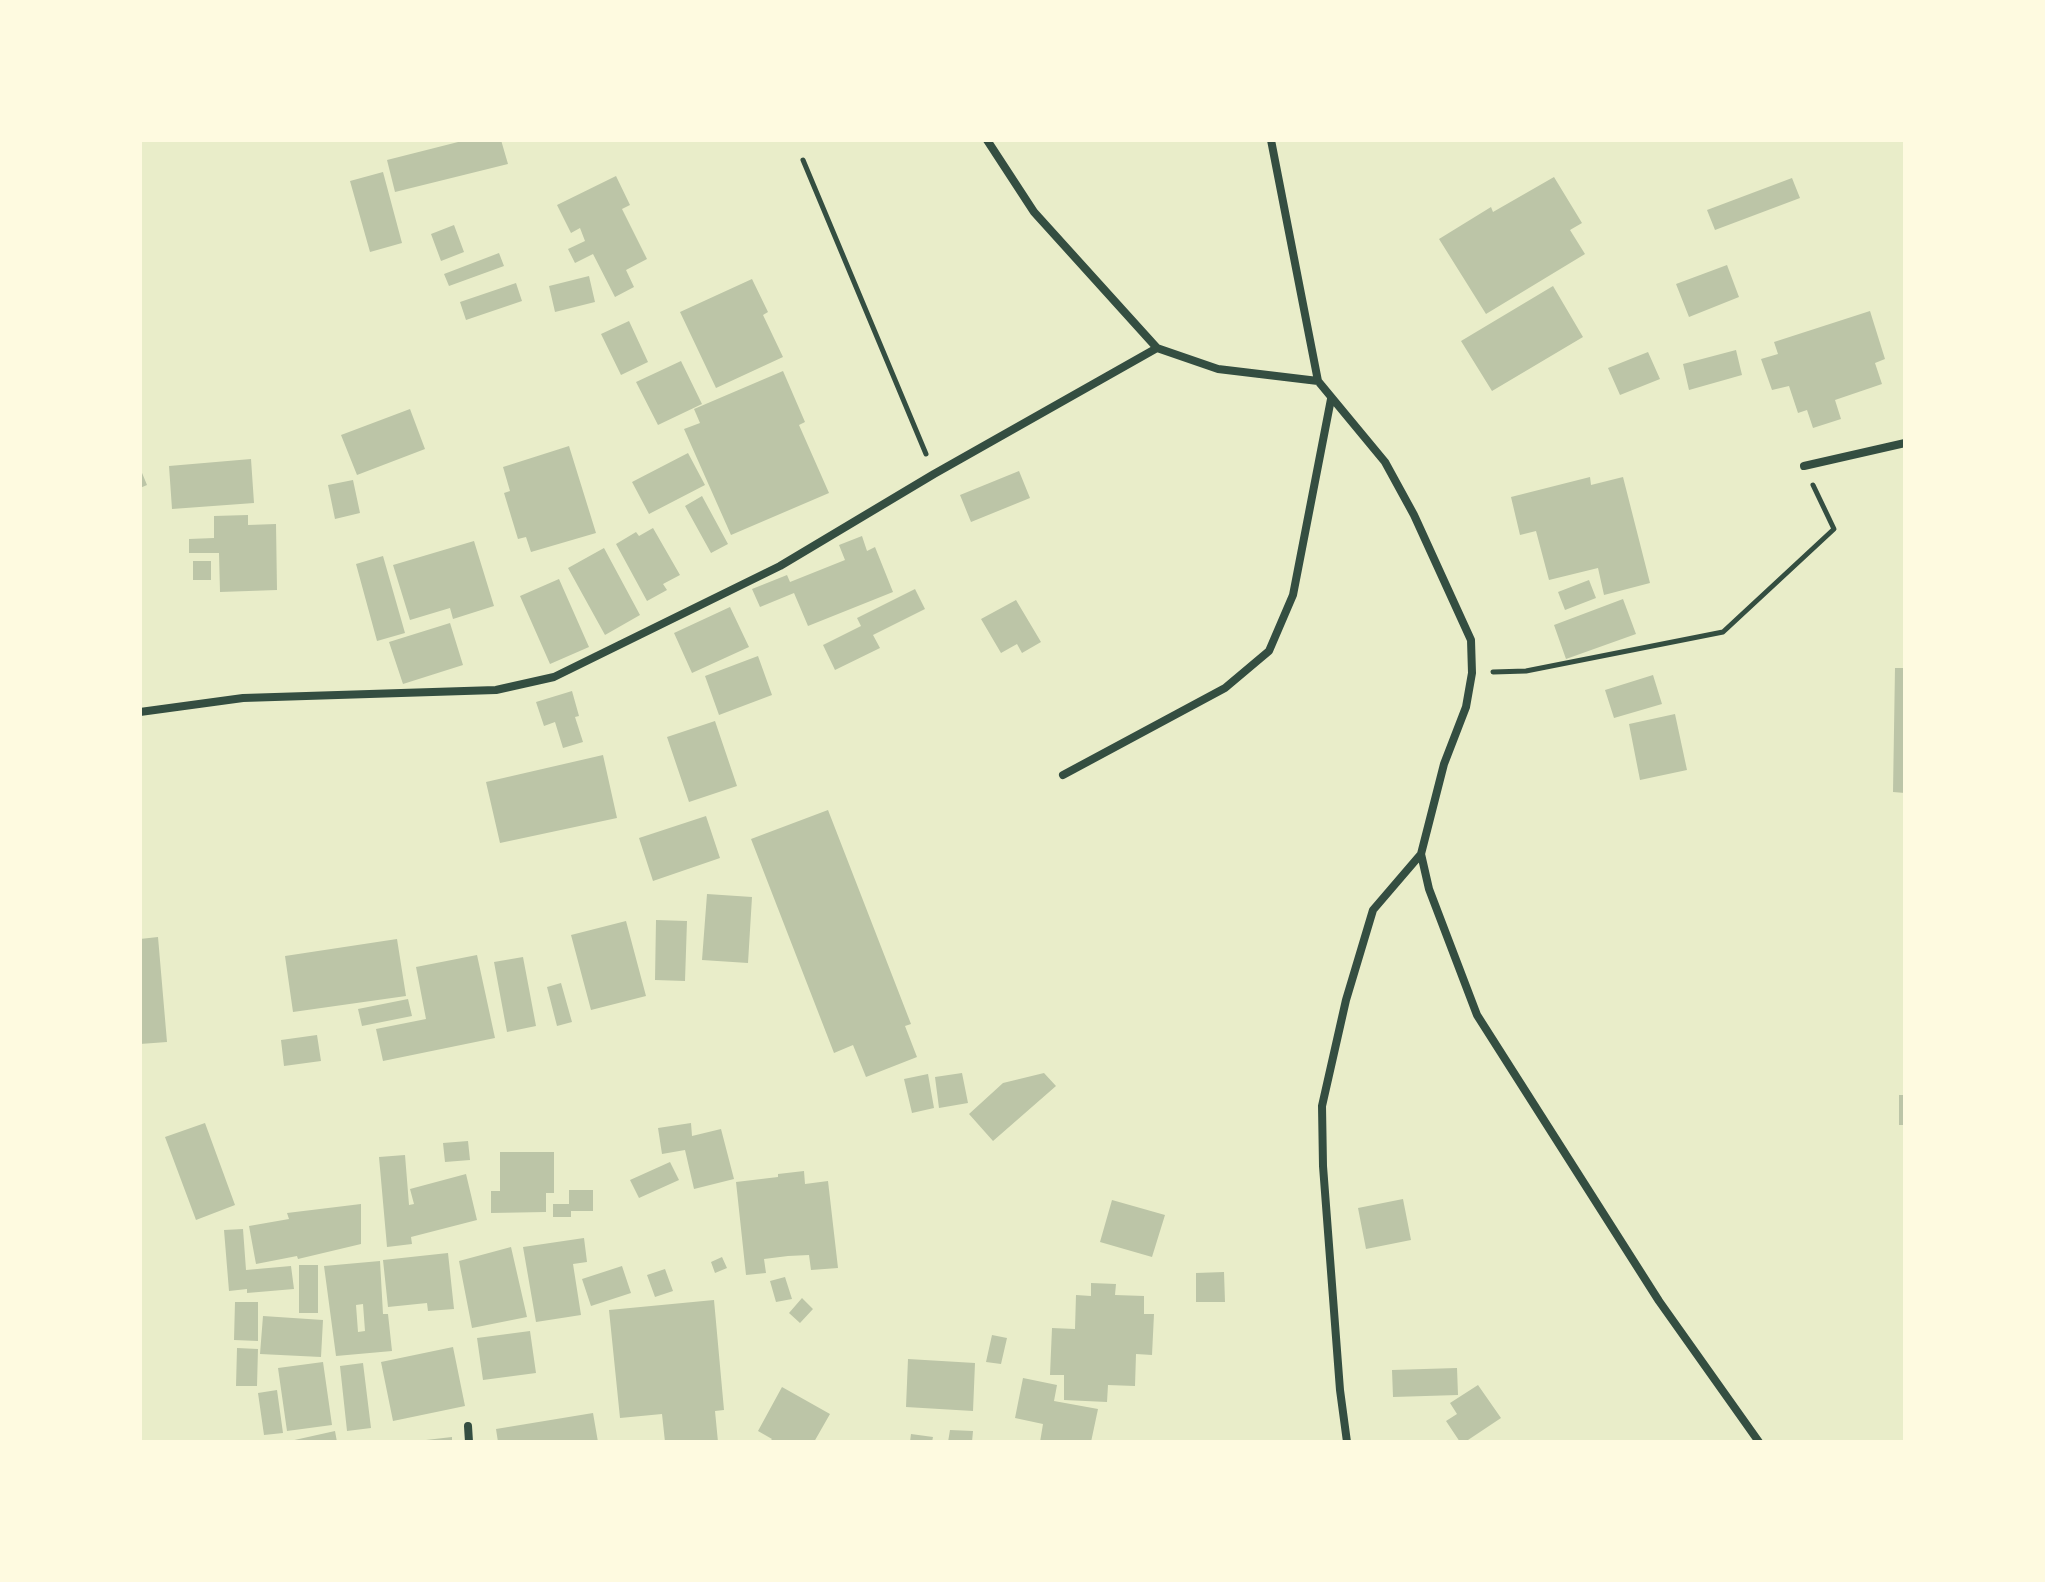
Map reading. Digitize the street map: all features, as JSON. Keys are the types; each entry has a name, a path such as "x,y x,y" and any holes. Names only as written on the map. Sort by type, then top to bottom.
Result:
{"street":[{"path":"987,140 1034,212 1157,348 1218,369 1318,381"},
{"path":"1271,140 1318,381 1385,462 1414,515 1471,640 1472,673 1466,707 1444,764 1421,854 1373,910 1346,1000 1322,1106 1324,1181 1340,1390 1347,1442"},
{"path":"140,712 243,698 496,690 554,677 780,566 934,474 1157,348"},
{"path":"1063,775 1225,688 1269,651 1293,595 1331,399"},
{"path":"1804,466 1905,443"},
{"path":"1421,854 1429,889 1477,1015 1659,1301 1759,1442"},
{"path":"468,1426 469,1442"}],"path":[{"path":"803,160 934,474"},
{"path":"1472,673 1526,671 1723,632 1834,529 1804,466"}],"building":[{"path":"466,140 501,140 508,164 395,192 387,160"},
{"path":"383,172 402,243 370,252 350,181"},
{"path":"616,176 630,205 622,209 647,259 626,270 634,287 615,297 593,254 575,263 568,249 585,241 580,228 571,233 557,205"},
{"path":"1554,177 1582,223 1570,230 1585,254 1486,314 1439,239 1491,207 1493,212"},
{"path":"1792,178 1800,198 1715,230 1707,210"},
{"path":"454,225 464,252 441,261 431,234"},
{"path":"499,253 504,266 449,286 444,274"},
{"path":"1727,265 1739,297 1689,317 1676,284"},
{"path":"589,276 595,302 555,312 549,286"},
{"path":"752,279 768,312 763,315 783,357 716,388 680,312"},
{"path":"516,283 522,301 466,320 460,302"},
{"path":"1553,286 1583,337 1492,391 1461,341"},
{"path":"1870,311 1885,359 1875,363 1882,384 1835,400 1841,419 1813,428 1807,410 1798,413 1789,386 1772,390 1761,359 1778,354 1774,342"},
{"path":"629,321 648,362 621,375 601,334"},
{"path":"1736,350 1742,375 1689,390 1683,364"},
{"path":"1648,352 1660,379 1620,395 1608,368"},
{"path":"681,361 702,404 658,425 636,382"},
{"path":"783,371 805,422 799,425 829,493 731,535 684,429 700,423 694,409"},
{"path":"410,409 425,449 357,475 341,435"},
{"path":"569,446 596,533 531,552 526,537 518,539 504,493 510,491 503,467"},
{"path":"688,453 705,485 649,514 632,482"},
{"path":"251,459 254,503 172,509 169,466"},
{"path":"140,468 147,485 140,488"},
{"path":"1019,471 1030,498 971,522 960,495"},
{"path":"1590,477 1591,485 1623,477 1650,583 1604,595 1598,568 1549,580 1536,531 1520,535 1511,497"},
{"path":"353,480 360,513 335,519 328,485"},
{"path":"702,496 728,544 711,553 685,506"},
{"path":"248,515 248,525 276,524 277,590 220,592 219,553 189,553 189,539 214,538 214,516"},
{"path":"653,528 680,575 663,584 667,590 647,601 616,544 636,532 639,536"},
{"path":"862,536 867,551 875,547 893,592 808,626 794,593 760,607 752,589 787,575 790,582 845,560 839,545"},
{"path":"474,541 494,606 453,619 450,608 410,620 393,565"},
{"path":"604,548 640,615 605,635 568,568"},
{"path":"383,556 405,633 377,641 356,564"},
{"path":"193,561 211,561 211,580 193,580"},
{"path":"559,579 589,647 550,664 520,596"},
{"path":"1589,580 1596,598 1565,610 1558,592"},
{"path":"915,589 925,609 873,635 880,648 835,670 823,645 861,626 857,618"},
{"path":"1623,599 1636,634 1566,659 1554,625"},
{"path":"1016,600 1041,642 1022,653 1017,644 1001,653 981,619"},
{"path":"730,607 749,647 692,673 674,633"},
{"path":"450,623 463,665 403,684 389,642"},
{"path":"758,656 772,695 719,715 705,676"},
{"path":"1895,668 1905,668 1905,793 1893,792"},
{"path":"1653,675 1662,704 1614,718 1605,690"},
{"path":"572,691 579,716 575,717 583,742 563,748 555,722 544,726 536,702"},
{"path":"1675,714 1687,770 1640,780 1629,724"},
{"path":"715,721 737,786 689,802 667,737"},
{"path":"603,755 617,818 500,843 486,782"},
{"path":"828,810 911,1024 905,1026 917,1057 866,1077 853,1045 834,1053 751,839"},
{"path":"706,816 720,858 653,881 639,838"},
{"path":"707,894 752,897 748,963 702,960"},
{"path":"656,920 687,921 685,981 655,980"},
{"path":"626,921 646,996 591,1010 571,935"},
{"path":"158,937 167,1042 140,1044 140,939"},
{"path":"397,939 406,996 293,1012 285,956"},
{"path":"477,955 495,1038 383,1061 376,1029 426,1019 416,967"},
{"path":"523,957 536,1026 507,1032 494,962"},
{"path":"561,983 572,1022 557,1026 547,987"},
{"path":"408,999 412,1016 362,1026 358,1009"},
{"path":"317,1035 321,1061 284,1066 281,1040"},
{"path":"962,1073 968,1103 939,1108 935,1077"},
{"path":"1044,1073 1056,1086 993,1141 969,1114 1003,1083"},
{"path":"928,1074 934,1108 912,1113 904,1079"},
{"path":"1899,1095 1905,1095 1905,1125 1899,1125"},
{"path":"205,1123 235,1205 196,1220 165,1137"},
{"path":"691,1123 692,1136 721,1129 734,1179 694,1189 685,1150 662,1154 658,1128"},
{"path":"468,1141 470,1160 445,1162 443,1143"},
{"path":"500,1152 554,1152 554,1193 546,1193 546,1212 491,1213 491,1191 500,1191"},
{"path":"405,1155 409,1205 414,1204 410,1189 466,1174 477,1220 411,1237 412,1244 387,1247 379,1157"},
{"path":"670,1162 679,1180 639,1198 630,1180"},
{"path":"804,1171 805,1184 828,1181 838,1268 811,1270 809,1255 788,1256 764,1259 766,1273 746,1275 736,1182"},
{"path":"569,1190 593,1190 593,1211 571,1211 571,1217 553,1217 553,1204 569,1204"},
{"path":"1403,1199 1411,1240 1366,1249 1358,1208"},
{"path":"1112,1200 1165,1215 1152,1257 1100,1242"},
{"path":"361,1204 361,1244 298,1259 297,1256 256,1264 249,1226 289,1219 287,1213"},
{"path":"243,1229 246,1270 291,1266 294,1289 247,1293 247,1289 229,1291 224,1230"},
{"path":"584,1238 587,1262 573,1264 581,1315 536,1322 523,1247"},
{"path":"511,1247 527,1317 472,1328 459,1261"},
{"path":"448,1253 454,1309 428,1311 427,1303 388,1307 383,1260"},
{"path":"722,1257 727,1268 715,1273 711,1262"},
{"path":"380,1261 383,1314 388,1314 392,1351 336,1356 324,1266","holes":["363,1304 365,1331 358,1332 356,1305"]},
{"path":"299,1265 318,1265 318,1313 299,1313"},
{"path":"622,1266 631,1293 591,1306 582,1279"},
{"path":"665,1269 673,1291 655,1297 647,1275"},
{"path":"1224,1272 1225,1302 1196,1302 1196,1273"},
{"path":"785,1277 792,1299 776,1302 770,1281"},
{"path":"1091,1283 1116,1284 1115,1295 1144,1296 1144,1314 1154,1314 1152,1355 1136,1354 1135,1386 1108,1385 1107,1402 1064,1400 1064,1375 1050,1375 1052,1328 1075,1329 1076,1295 1091,1296"},
{"path":"802,1298 813,1309 800,1323 789,1313"},
{"path":"714,1300 724,1410 715,1411 718,1442 665,1442 662,1414 620,1418 609,1310"},
{"path":"235,1302 258,1302 258,1341 234,1340"},
{"path":"263,1316 323,1320 321,1357 260,1354"},
{"path":"530,1331 536,1373 483,1380 477,1338"},
{"path":"992,1335 1007,1338 1001,1364 986,1362"},
{"path":"453,1347 465,1406 393,1421 381,1362"},
{"path":"237,1348 258,1349 257,1386 236,1386"},
{"path":"908,1359 975,1363 973,1411 906,1407"},
{"path":"323,1362 332,1425 287,1431 278,1368"},
{"path":"363,1363 371,1428 347,1431 340,1366"},
{"path":"1457,1368 1458,1395 1393,1397 1392,1370"},
{"path":"1023,1378 1057,1385 1054,1401 1098,1409 1091,1442 1040,1442 1043,1424 1015,1418"},
{"path":"1478,1385 1501,1418 1465,1442 1460,1442 1446,1421 1457,1414 1450,1403"},
{"path":"782,1387 830,1414 814,1442 769,1442 772,1439 758,1431"},
{"path":"277,1390 283,1433 264,1435 258,1393"},
{"path":"593,1413 598,1442 498,1442 496,1429"},
{"path":"950,1430 973,1431 972,1442 948,1442"},
{"path":"335,1431 337,1442 290,1442 290,1441"},
{"path":"911,1434 933,1437 932,1442 910,1442"},
{"path":"452,1437 452,1442 426,1442 426,1440"}]}
